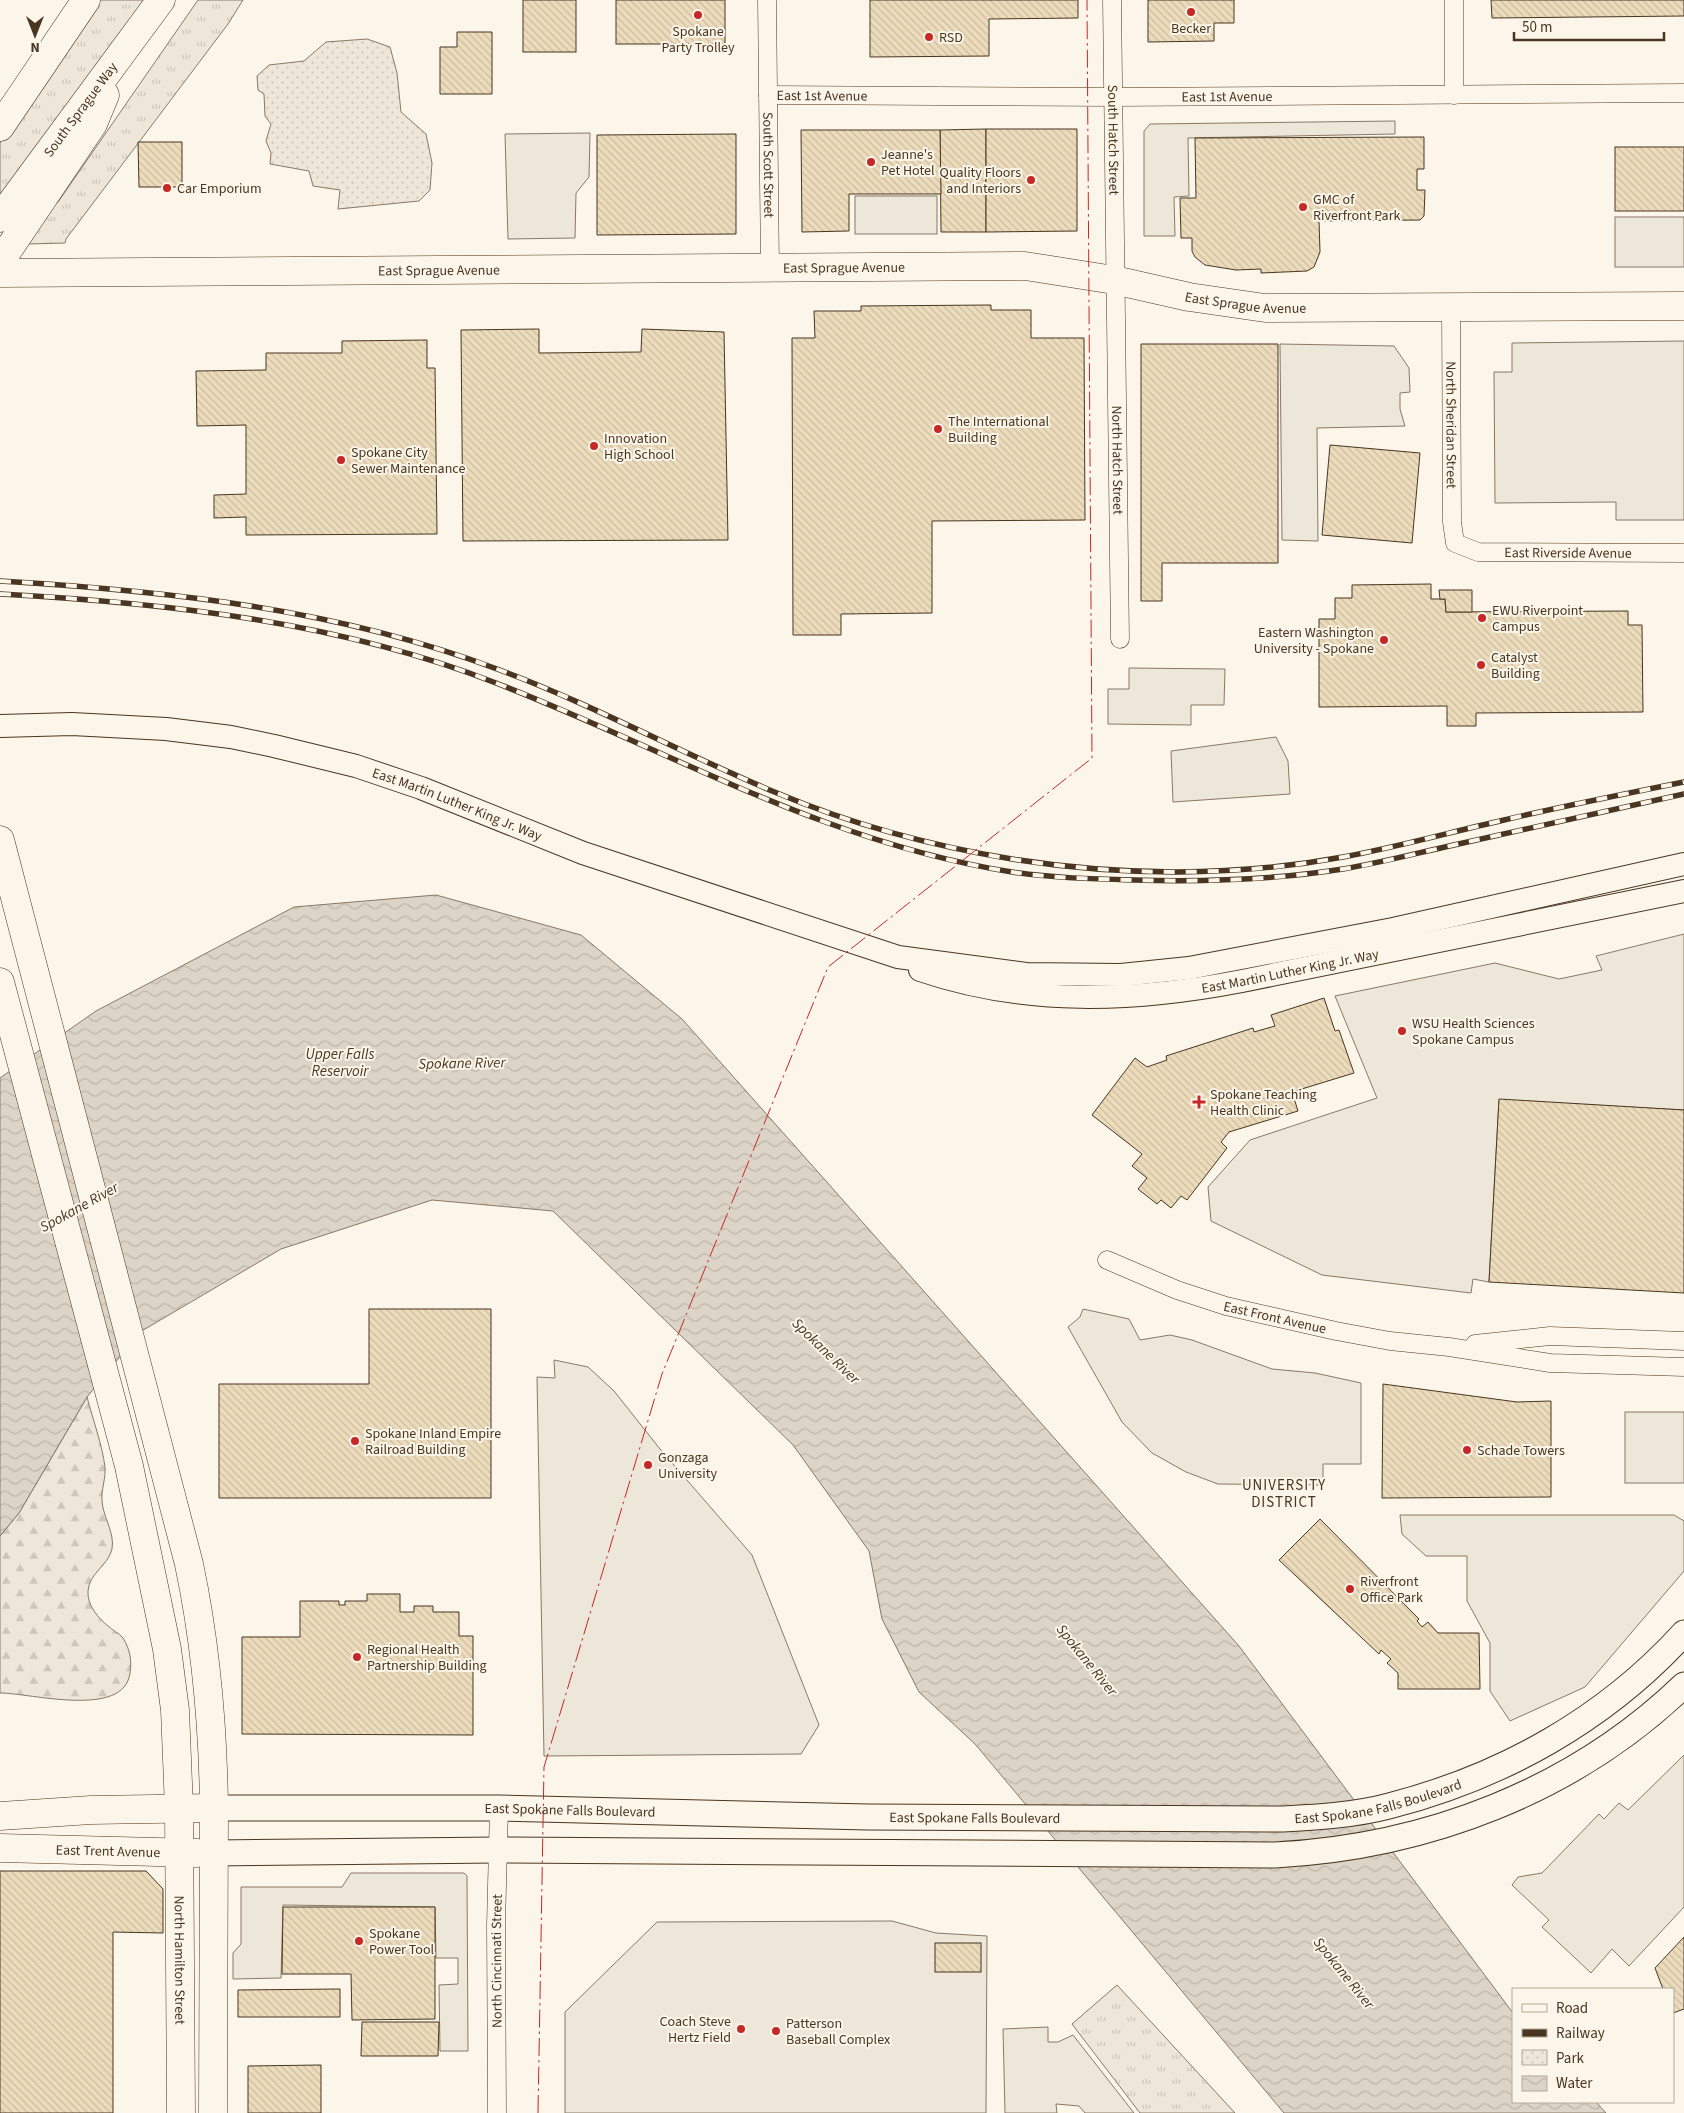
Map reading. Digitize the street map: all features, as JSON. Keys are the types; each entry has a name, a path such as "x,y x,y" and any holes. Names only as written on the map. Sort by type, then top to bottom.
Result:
{"main road":[{"path":"0,127 86,0"},
{"name":"South Sprague Way","path":"0,218 161,0"},
{"path":"2,270 93,124 124,50"},
{"name":"East Sprague Avenue","path":"2,270 770,269 1025,266 1114,280 1189,297 1265,308 1684,306"},
{"path":"0,840 199,1610 212,1722 214,1808 213,2113"},
{"name":"North Hamilton Street","path":"0,982 129,1466 167,1649 176,1719 179,1808 181,2113"},
{"name":"East Spokane Falls Boulevard","path":"214,1808 499,1808 943,1818 1312,1817 1388,1806 1446,1789 1521,1758 1571,1729 1644,1674 1681,1643"},
{"path":"214,1853 498,1850 966,1854 1310,1853 1380,1843 1468,1819 1524,1795 1592,1757 1621,1738 1684,1685"},
{"path":"0,1816 92,1810 214,1808"},
{"name":"East Trent Avenue","path":"0,1848 214,1853"}],"street":[{"name":"South Scott Street","path":"767,0 770,269"},
{"name":"South Hatch Street","path":"1112,0 1114,280"},
{"path":"1454,0 1454,95"},
{"name":"East 1st Avenue","path":"768,95 1113,97 1684,93"},
{"name":"North Hatch Street","path":"1114,280 1120,639"},
{"name":"North Sheridan Street","path":"1451,306 1452,522 1455,543"},
{"name":"East Riverside Avenue","path":"1455,543 1478,552 1684,552"},
{"name":"East Martin Luther King Jr. Way","path":"0,726 72,724 166,729 232,737 356,766 421,788 583,853 898,957 1026,974 1121,975 1166,971 1392,929 1684,864"},
{"name":"East Martin Luther King Jr. Way","path":"898,957 911,968 988,989 1087,998 1165,994 1242,981 1684,891"},
{"name":"East Front Avenue","path":"1107,1260 1177,1290 1283,1321 1390,1341 1449,1347 1550,1362 1684,1367"},
{"name":"East Front Avenue","path":"1449,1347 1550,1336 1684,1341"},
{"name":"North Cincinnati Street","path":"498,2113 499,1808"}],"green space":[{"path":"100,0 147,0 0,201 0,143"},
{"path":"198,0 243,0 228,24 66,239 65,243 27,244 51,207 58,202"},
{"path":"367,39 390,47 397,73 401,112 426,134 432,163 430,190 419,201 338,209 340,190 313,186 309,171 270,164 271,153 266,141 271,124 265,116 264,94 258,90 257,76 269,65 304,61 326,42"},
{"path":"87,1397 104,1458 105,1471 102,1501 112,1537 110,1555 92,1579 89,1585 88,1596 91,1606 97,1615 121,1636 125,1642 130,1655 130,1673 124,1687 112,1696 94,1700 53,1699 0,1693 0,1536 19,1513"},
{"name":"Patterson Baseball Complex","path":"892,1921 936,1933 987,1936 986,2113 565,2113 565,2012 657,1922"},
{"path":"1117,1985 1235,2113 1140,2113 1072,2024"}],"shaded area":[{"path":"1395,121 1395,134 1188,138 1189,196 1174,197 1175,236 1144,236 1144,131 1150,124"},
{"path":"590,133 589,177 576,193 575,238 508,239 505,134"},
{"path":"855,196 937,196 937,234 855,234"},
{"path":"1615,217 1684,217 1684,267 1615,267"},
{"path":"1684,341 1684,520 1616,520 1616,502 1495,503 1494,372 1512,372 1512,343"},
{"path":"1280,344 1394,346 1409,368 1410,392 1400,393 1400,409 1405,426 1317,428 1318,541 1282,540"},
{"path":"1129,668 1225,669 1224,705 1191,705 1191,725 1108,724 1108,689 1129,689"},
{"path":"1276,737 1288,761 1290,794 1173,802 1171,751"},
{"path":"1684,934 1684,1110 1499,1100 1489,1282 1473,1279 1471,1293 1322,1275 1211,1221 1208,1187 1250,1140 1377,1098 1335,996 1495,963 1559,979 1602,970 1596,956"},
{"path":"1083,1309 1129,1319 1140,1340 1170,1335 1192,1340 1272,1369 1315,1373 1361,1383 1361,1464 1323,1464 1323,1485 1218,1484 1186,1472 1152,1453 1122,1422 1068,1327 1080,1317"},
{"path":"554,1360 588,1367 614,1391 660,1449 752,1555 819,1725 801,1754 544,1756 537,1377 555,1378"},
{"path":"1625,1412 1684,1412 1684,1483 1625,1483"},
{"path":"1400,1515 1674,1515 1684,1521 1684,1571 1585,1687 1510,1721 1490,1691 1490,1643 1467,1601 1467,1556 1426,1556 1402,1534"},
{"path":"1684,1755 1684,1907 1629,1966 1612,1949 1591,1973 1542,1927 1549,1920 1512,1885 1518,1877 1542,1873 1599,1814 1604,1819 1619,1803 1628,1810"},
{"path":"351,1873 464,1873 467,1876 468,2051 440,2051 439,1985 458,1984 458,1958 436,1958 435,1907 283,1905 281,1978 233,1979 233,1953 241,1944 241,1887 342,1887"},
{"path":"1048,2027 1048,2042 1058,2042 1073,2035 1134,2113 1085,2113 1079,2106 1056,2104 1057,2113 1005,2113 1003,2029"}],"water":[{"name":"Upper Falls Reservoir","path":"436,895 581,935 682,1019 1239,1646 1512,2012 1512,2103 1597,2103 1606,2113 1284,2113 975,1744 919,1692 882,1619 869,1551 793,1445 553,1211 432,1200 281,1249 140,1332 87,1397 19,1513 0,1536 0,1078 96,1011 294,907"}],"building":[{"path":"523,0 576,0 576,52 523,52"},
{"path":"616,0 725,0 725,44 616,44"},
{"name":"RSD","path":"870,0 1078,0 1078,18 989,19 989,56 870,57"},
{"name":"Becker","path":"1148,0 1234,0 1234,23 1214,23 1214,41 1148,42"},
{"path":"1491,0 1684,0 1684,16 1492,18"},
{"path":"457,32 492,32 492,94 440,94 440,47 457,47"},
{"path":"986,129 986,232 941,232 940,130"},
{"name":"Quality Floors and Interiors","path":"986,129 1077,129 1077,231 986,232"},
{"name":"Jeanne's Pet Hotel","path":"801,130 940,130 941,194 849,194 849,231 802,232"},
{"path":"736,134 736,234 597,235 597,135"},
{"name":"GMC of Riverfront Park","path":"1424,137 1424,169 1417,169 1417,190 1425,190 1424,216 1420,220 1319,221 1320,252 1314,267 1307,271 1261,273 1261,269 1236,270 1205,265 1195,257 1192,251 1192,238 1181,238 1180,198 1196,198 1195,138"},
{"path":"138,142 182,142 182,187 139,187"},
{"path":"1615,147 1684,147 1684,211 1615,211"},
{"name":"The International Building","path":"991,305 991,310 1031,310 1031,338 1084,338 1085,520 932,521 932,613 841,614 841,635 793,635 792,338 815,338 814,311 861,311 861,306"},
{"name":"Innovation High School","path":"539,329 539,353 641,352 642,329 724,332 728,540 463,541 461,330"},
{"name":"Spokane City Sewer Maintenance","path":"427,340 427,368 435,368 437,534 246,535 246,517 214,518 214,495 246,494 246,425 197,426 196,371 266,370 266,353 342,353 342,341"},
{"path":"1141,344 1278,344 1278,563 1162,563 1162,601 1141,601"},
{"path":"1330,445 1420,453 1412,543 1322,535"},
{"name":"Catalyst Building","path":"1431,584 1431,599 1445,599 1446,612 1628,611 1628,625 1642,625 1643,712 1476,713 1476,726 1447,726 1447,706 1319,707 1319,619 1335,619 1335,598 1352,598 1352,585"},
{"path":"1439,590 1472,590 1472,612 1446,612 1445,599 1440,599"},
{"name":"Spokane Teaching Health Clinic","path":"1324,998 1335,1031 1339,1030 1354,1073 1292,1092 1298,1111 1229,1132 1221,1142 1227,1148 1187,1200 1181,1196 1171,1208 1161,1200 1157,1204 1138,1189 1147,1178 1132,1166 1142,1154 1092,1115 1135,1058 1147,1067 1167,1060 1166,1056 1253,1028 1254,1032 1275,1026 1271,1015"},
{"path":"1499,1099 1684,1110 1684,1293 1489,1282"},
{"name":"Spokane Inland Empire Railroad Building","path":"369,1309 491,1309 491,1498 219,1498 219,1384 369,1384"},
{"name":"Schade Towers","path":"1383,1384 1517,1402 1551,1401 1551,1497 1382,1498"},
{"name":"Riverfront Office Park","path":"1320,1519 1419,1619 1417,1621 1422,1627 1428,1622 1438,1633 1479,1633 1480,1689 1398,1689 1398,1673 1387,1663 1391,1659 1381,1650 1379,1654 1279,1560"},
{"name":"Regional Health Partnership Building","path":"367,1594 400,1594 400,1612 414,1612 414,1606 433,1606 433,1612 459,1612 459,1636 473,1636 473,1735 242,1734 242,1637 300,1637 300,1601 339,1601 339,1605 345,1605 345,1601 367,1601"},
{"path":"0,1871 146,1871 163,1889 163,1933 113,1932 113,2113 0,2113"},
{"name":"Spokane Power Tool","path":"283,1907 435,1907 435,2019 352,2020 351,1974 282,1974"},
{"path":"1684,1937 1684,2009 1674,2013 1674,1988 1663,1988 1655,1968"},
{"path":"935,1943 981,1943 981,1972 935,1972"},
{"path":"340,1989 340,2017 238,2017 238,1990"},
{"path":"362,2022 439,2022 438,2056 361,2056"},
{"path":"321,2065 321,2113 248,2113 248,2066"}],"railway":[{"path":"0,581 190,597 314,617 376,631 437,648 532,683 603,713 742,778 834,815 892,833 952,848 1053,865 1094,869 1177,872 1219,871 1302,864 1363,853 1549,810 1684,782"},
{"path":"0,594 126,603 189,610 314,630 376,645 437,662 496,683 749,792 877,840 943,858 1027,874 1088,879 1186,881 1265,878 1317,873 1385,861 1684,794"}],"power":[{"path":"538,2113 544,1767 662,1374 828,967 1092,758 1087,0"}],"place":[{"name":"Becker","path":"1191,12"},
{"name":"Spokane Party Trolley","path":"698,15"},
{"name":"RSD","path":"929,37"},
{"name":"Jeanne's Pet Hotel","path":"871,162"},
{"name":"Quality Floors and Interiors","path":"1031,180"},
{"name":"Car Emporium","path":"167,188"},
{"name":"GMC of Riverfront Park","path":"1303,207"},
{"name":"The International Building","path":"938,429"},
{"name":"Innovation High School","path":"594,446"},
{"name":"Spokane City Sewer Maintenance","path":"341,460"},
{"name":"EWU Riverpoint Campus","path":"1482,618"},
{"name":"Eastern Washington University - Spokane","path":"1384,640"},
{"name":"Catalyst Building","path":"1481,665"},
{"name":"WSU Health Sciences Spokane Campus","path":"1402,1031"},
{"name":"Spokane Teaching Health Clinic","path":"1199,1102"},
{"name":"Spokane Inland Empire Railroad Building","path":"355,1441"},
{"name":"Schade Towers","path":"1467,1450"},
{"name":"Gonzaga University","path":"648,1465"},
{"name":"Riverfront Office Park","path":"1350,1589"},
{"name":"Regional Health Partnership Building","path":"357,1657"},
{"name":"Spokane Power Tool","path":"359,1941"},
{"name":"Coach Steve Hertz Field","path":"741,2029"},
{"name":"Patterson Baseball Complex","path":"776,2031"}],"district":[{"name":"UNIVERSITY DISTRICT","path":"1284,1494"}],"water label":[{"name":"Spokane River","path":"462,1063"},
{"name":"Spokane River","path":"79,1207"},
{"name":"Spokane River","path":"826,1351"},
{"name":"Spokane River","path":"1087,1660"},
{"name":"Spokane River","path":"1344,1973"}]}
